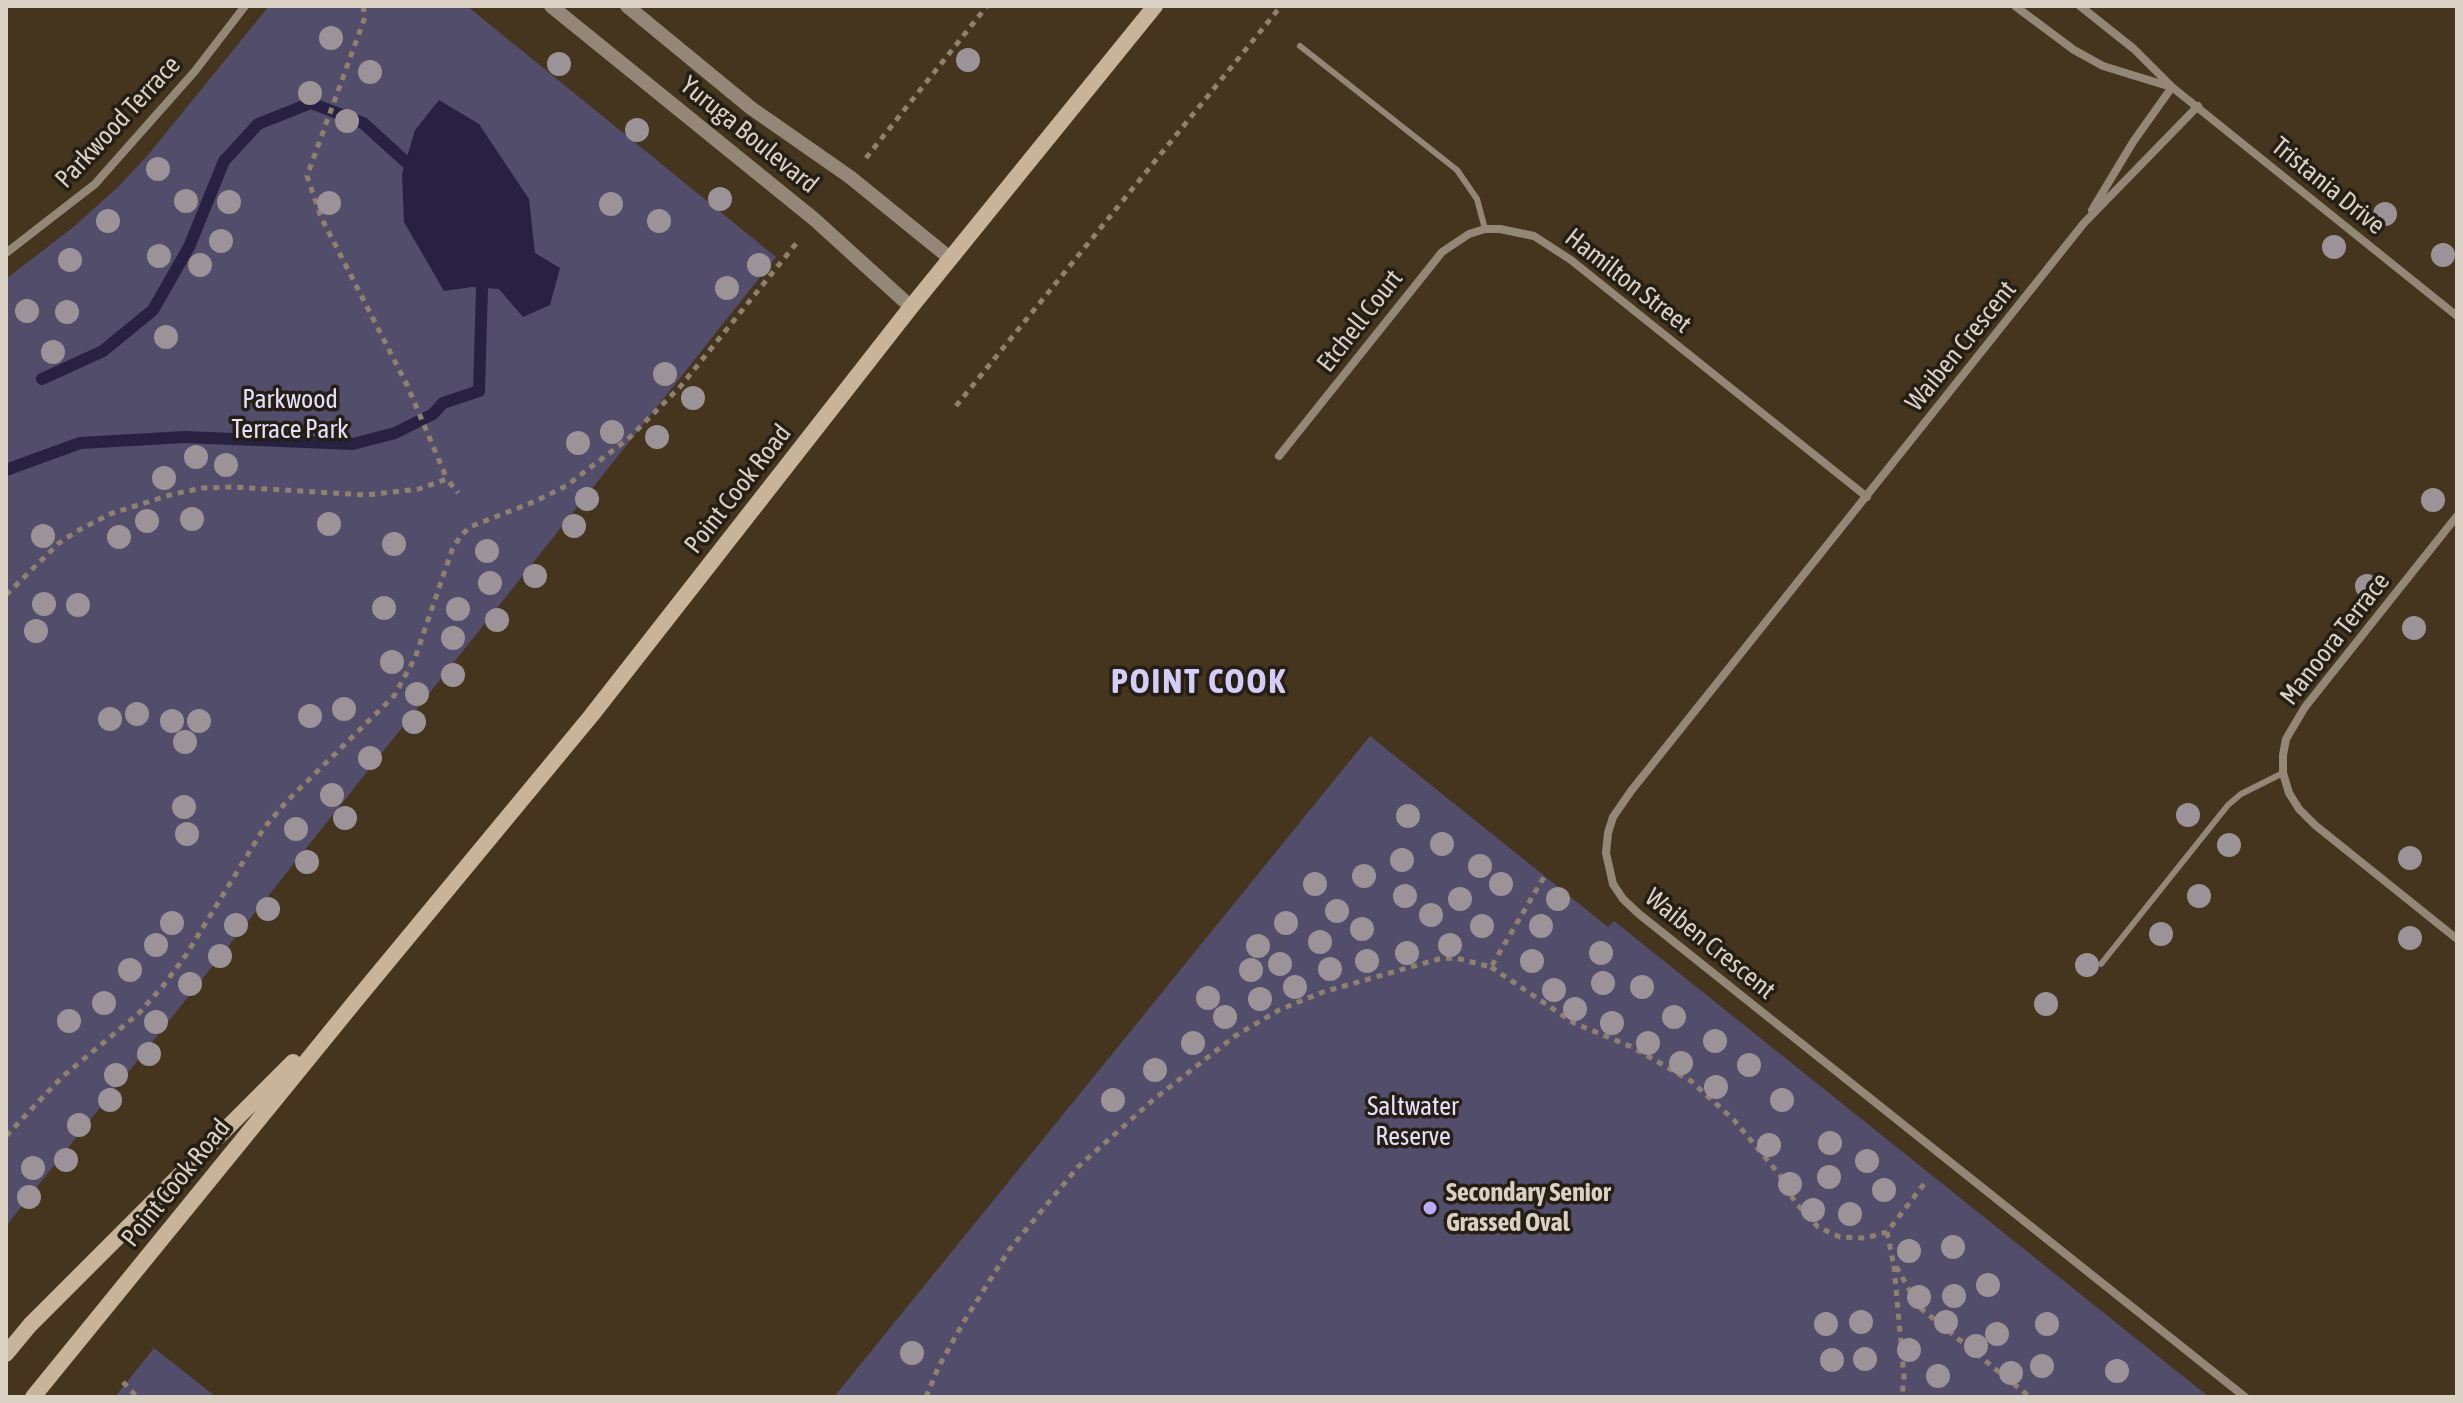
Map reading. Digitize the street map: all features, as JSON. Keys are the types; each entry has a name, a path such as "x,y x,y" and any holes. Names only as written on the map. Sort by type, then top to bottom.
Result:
{"main road":[{"name":"Point Cook Road","path":"33,1397 591,716 911,307 1155,6"},
{"name":"Point Cook Road","path":"6,1354 30,1325 357,999"}],"street":[{"name":"Parkwood Terrace","path":"7,250 95,184 195,71 245,6"},
{"name":"Yuruga Boulevard","path":"551,6 814,219 911,307"},
{"name":"Yuruga Boulevard","path":"627,6 751,108 850,177 951,259"},
{"name":"Tristania Drive","path":"2015,6 2074,50 2103,66 2172,87"},
{"name":"Tristania Drive","path":"2080,6 2134,49 2172,87 2457,316"},
{"name":"Waiben Crescent","path":"2084,223 2133,142 2172,87"},
{"name":"Waiben Crescent","path":"2198,106 2084,223 1621,804 1608,833 1606,853 1613,884 1639,914 2245,1397"},
{"name":"Etchell Court","path":"1279,456 1431,264 1455,241 1485,229"},
{"name":"Hamilton Street","path":"1485,229 1517,231 1551,245 1867,497"},
{"name":"Manoora Terrace","path":"2283,773 2286,739 2305,707 2457,516"},
{"path":"2283,773 2289,793 2315,825 2457,939"}],"lane":[{"path":"1300,46 1457,170 1477,199 1485,229"},
{"path":"2101,964 2228,805 2241,794 2283,773"}],"path":[{"path":"363,6 365,17 307,176 321,217 407,385 447,479 458,493"},
{"path":"850,177 987,6"},
{"path":"956,406 1281,6"},
{"path":"6,1136 62,1077 138,1014 163,986 193,944 264,828 287,801 394,696 415,658 452,550 461,535 472,526 566,486 628,439 690,375 814,219"},
{"path":"6,595 59,543 79,530 110,514 173,494 203,488 234,487 381,494 419,489 447,479"},
{"path":"1491,967 1544,877"},
{"path":"926,1397 939,1366 1009,1250 1078,1167 1113,1133 1235,1036 1279,1010 1323,992 1439,959 1456,958 1491,967 1574,1023 1632,1047 1691,1081 1734,1120 1779,1174 1795,1202 1818,1227 1840,1237 1866,1238 1887,1232 1924,1184"},
{"path":"1887,1232 1893,1261 1904,1377 1902,1397"},
{"path":"1893,1261 1919,1307 2030,1397"},
{"path":"123,1382 137,1397"}],"green space":[{"name":"Parkwood Terrace Park","path":"269,6 467,6 776,257 6,1226 6,279 76,225 118,187 148,155"},
{"name":"Saltwater Reserve","path":"1370,736 1608,927 1614,921 2209,1397 834,1397"},
{"path":"154,1348 216,1397 115,1397"}],"shaded area":[{"path":"439,100 479,124 529,199 535,253 560,268 550,305 523,317 499,289 472,287 444,291 404,222 402,174 415,130"}],"waterway":[{"path":"42,379 103,351 153,310 189,247 224,161 258,124 311,103 363,123 406,162"},
{"path":"6,470 80,443 185,437 353,444 395,433 433,414 443,403 479,391 482,288"}],"place":[{"name":"Secondary Senior Grassed Oval","path":"1430,1208"}],"district":[{"name":"POINT COOK","path":"1199,682"}]}
